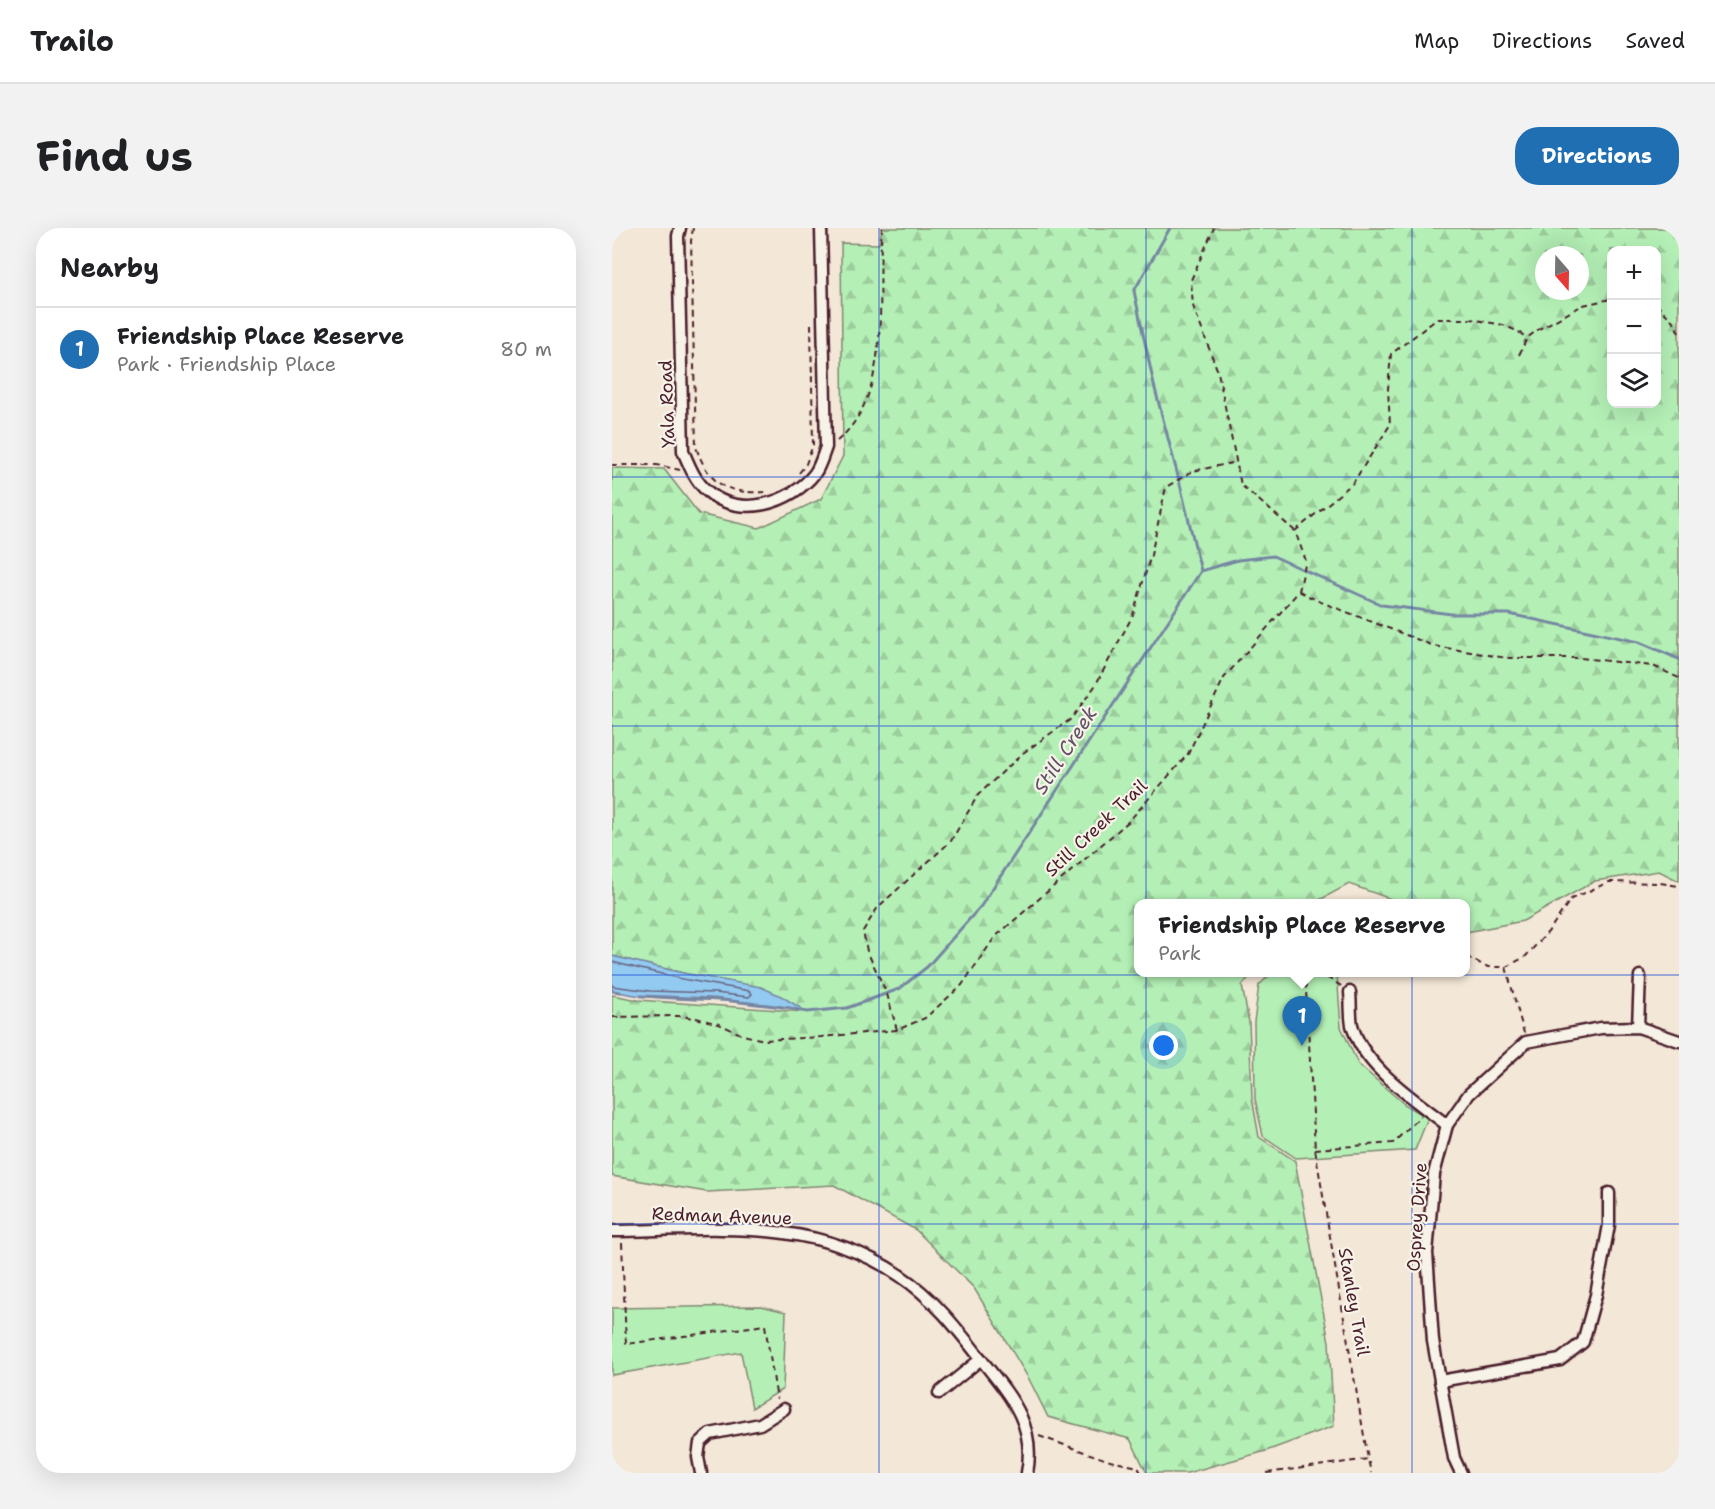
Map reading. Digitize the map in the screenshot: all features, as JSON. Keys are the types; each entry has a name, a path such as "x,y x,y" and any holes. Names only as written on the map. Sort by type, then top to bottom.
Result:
{"street":[{"name":"Yala Road","path":"680,228 678,236 683,451 692,472 707,491 724,501 747,507 772,502 798,491 817,471 826,447 821,228"},
{"path":"1638,1027 1640,976"},
{"path":"1350,992 1352,1024 1366,1056 1447,1125"},
{"path":"1526,1042 1600,1028 1638,1027 1679,1041"},
{"name":"Osprey Drive","path":"1461,1473 1454,1458 1432,1341 1427,1253 1434,1174 1447,1125 1469,1094 1526,1042"},
{"path":"1440,1381 1560,1360 1583,1342 1596,1295 1609,1225 1609,1193"},
{"name":"Redman Avenue","path":"617,1231 789,1232 828,1241 862,1254 900,1275 945,1314 1012,1397 1027,1433 1030,1460 1027,1473"},
{"path":"939,1393 981,1359"},
{"path":"701,1473 698,1457 700,1443 710,1434 760,1424 782,1411"}],"path":[{"path":"693,228 691,241 696,447 702,465 726,488 745,493 769,491"},
{"path":"826,447 838,440 852,426 867,397 876,369 882,281 880,250 882,228"},
{"path":"1214,228 1191,280 1193,306 1218,372 1241,485 1295,531 1353,483 1390,425 1388,389 1391,354 1437,319 1471,319 1503,325 1517,330 1527,338"},
{"path":"1519,355 1527,338 1583,305 1607,300"},
{"path":"1661,309 1674,322 1679,333"},
{"path":"796,476 806,464 813,445 811,324"},
{"path":"897,1030 887,994 867,951 863,931 878,907 951,841 978,795 1023,753 1071,719 1095,686 1133,615 1151,555 1166,487 1193,471 1237,462"},
{"path":"612,465 657,465 692,472"},
{"name":"Still Creek Trail","path":"612,1017 696,1018 764,1040 897,1030 925,1018 962,985 995,937 1129,821 1188,754 1224,678 1299,591 1306,563 1295,531"},
{"path":"1299,591 1344,612 1434,646 1507,658 1581,658 1653,666 1679,678"},
{"path":"1470,959 1488,967 1506,967 1525,957 1548,932 1571,899 1610,882 1660,883 1679,886"},
{"path":"1506,967 1526,1042"},
{"name":"Stanley Trail","path":"1305,977 1315,1149 1371,1473"},
{"path":"1326,977 1350,992"},
{"path":"1315,1149 1393,1143 1427,1109"},
{"path":"617,1231 626,1344 765,1325 782,1411"},
{"path":"1027,1433 1110,1461 1138,1467 1141,1473"},
{"path":"1267,1473 1368,1459"}],"green space":[{"path":"882,228 1679,228 1679,881 1659,871 1595,881 1523,921 1470,931 1470,899 1391,899 1349,884 1321,899 1134,899 1134,977 1249,977 1242,986 1249,1022 1252,1098 1259,1137 1295,1161 1329,1342 1334,1426 1266,1451 1187,1473 1147,1473 1130,1439 1048,1417 1029,1379 974,1288 916,1230 834,1185 707,1192 612,1176 612,995 638,1000 806,1012 683,973 612,956 612,468 664,469 699,514 759,528 821,499 843,456 841,243 879,244"},
{"path":"1268,977 1337,977 1341,1027 1358,1064 1404,1104 1428,1118 1415,1150 1296,1158 1263,1136 1255,1099 1254,1022 1259,985"},
{"path":"761,1306 786,1312 783,1389 752,1408 741,1352 612,1375 612,1308"}],"water":[{"path":"612,956 683,973 761,987 807,1012 768,1004 669,999 612,991"}],"waterway":[{"name":"Still Creek","path":"641,996 715,999 807,1012 847,1008 899,989 927,967 981,906 1201,571 1154,385 1134,291 1170,228"},
{"path":"1201,571 1238,560 1273,556 1382,605 1451,614 1509,614 1639,642 1679,659"},
{"name":"Still Creek","path":"612,991 620,992"}],"place":[{"name":"Friendship Place Reserve","path":"1302,1046"}]}
